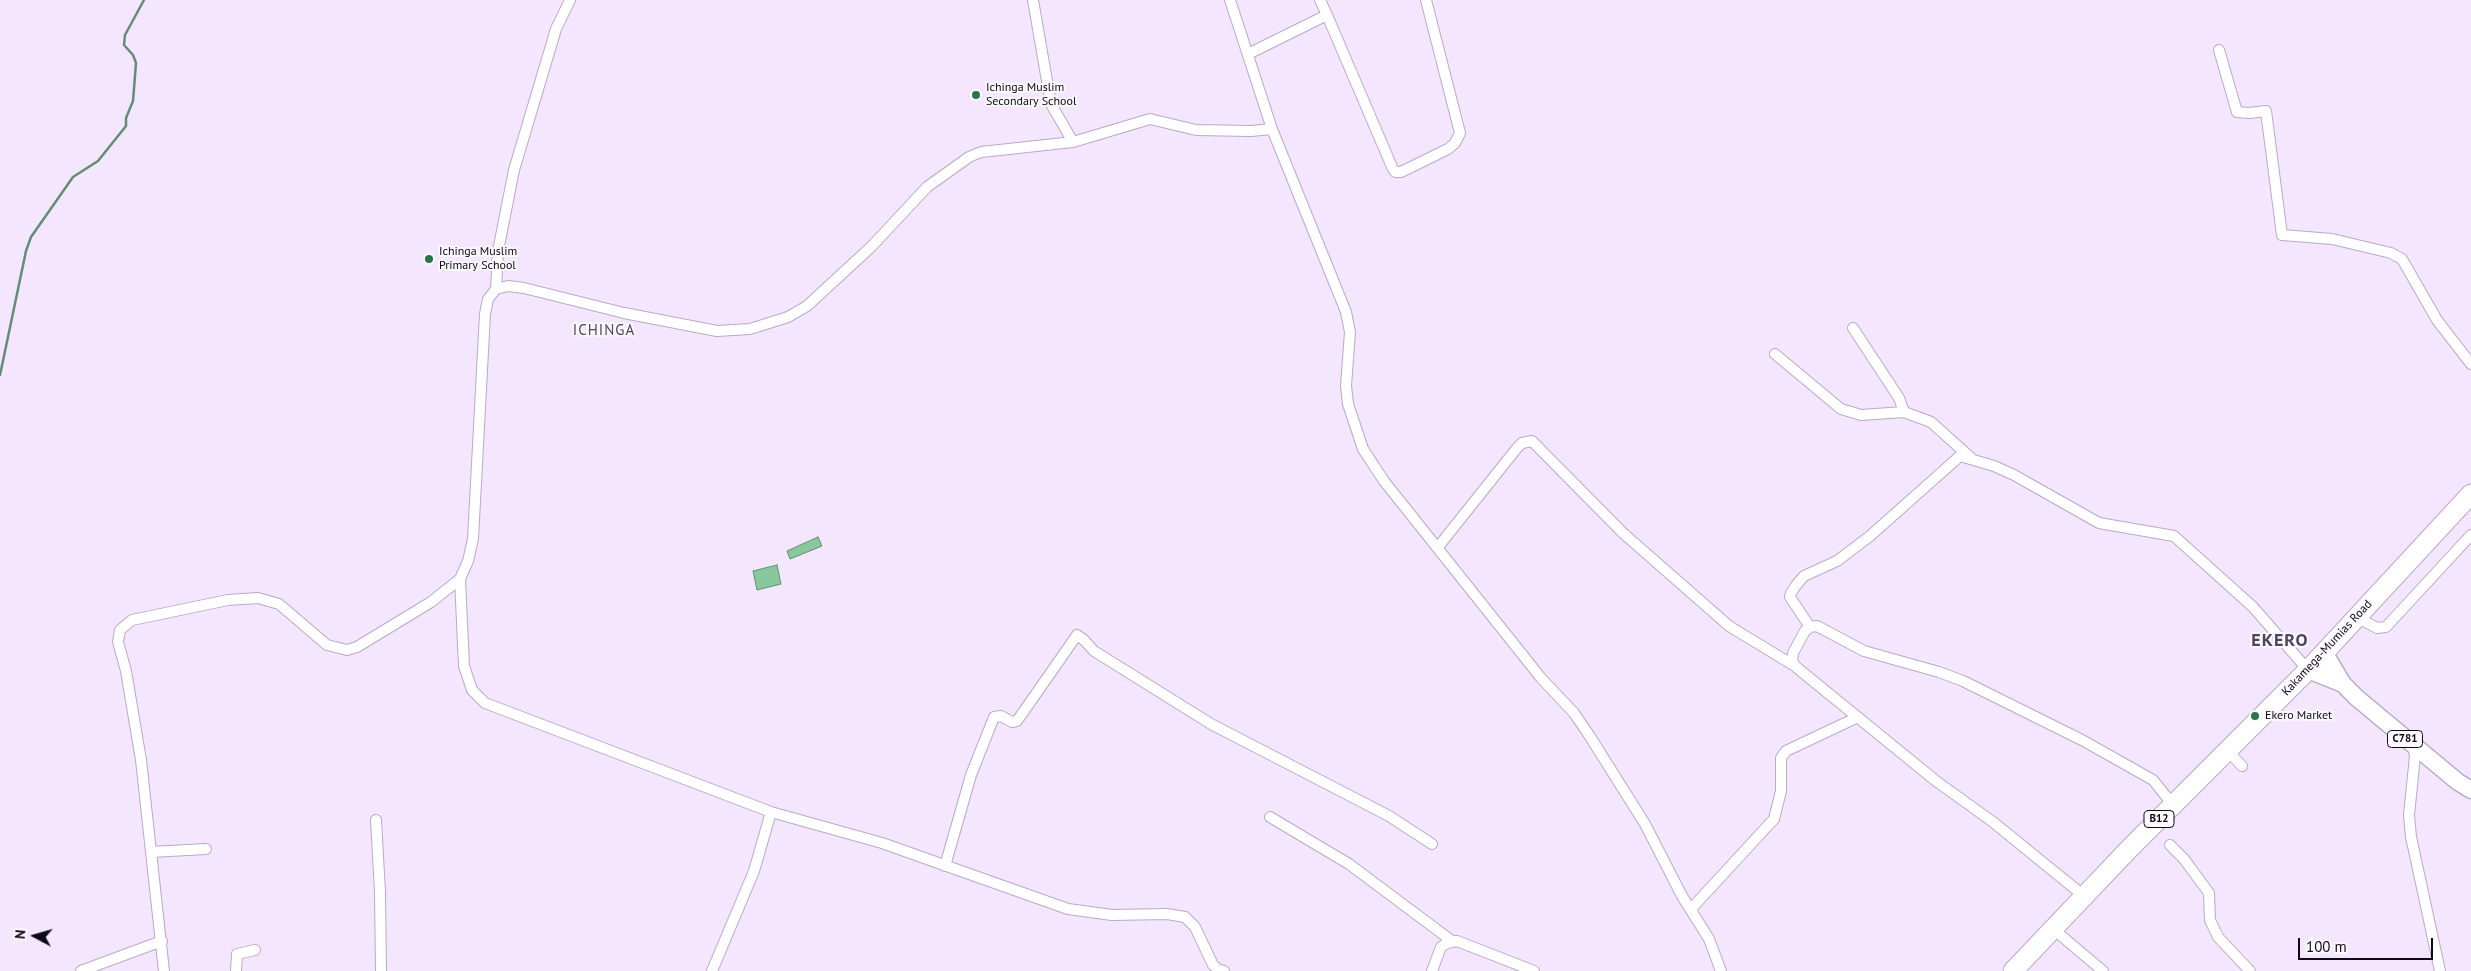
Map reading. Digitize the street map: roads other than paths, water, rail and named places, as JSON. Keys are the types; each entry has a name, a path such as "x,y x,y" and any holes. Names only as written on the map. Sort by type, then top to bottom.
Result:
{"highway":[{"name":"Kakamega-Mumias Road","path":"2013,971 2052,928 2173,804 2308,670 2471,494"}],"main road":[{"name":"C781","path":"2324,652 2343,684 2413,746 2471,790"},
{"name":"C781","path":"2308,670 2343,684"}],"street":[{"path":"496,290 498,252 514,170 556,29 570,0"},
{"path":"1033,0 1051,104 1072,142"},
{"path":"1230,0 1272,129 1346,312 1350,332 1346,386 1348,404 1358,438 1384,481 1541,678 1574,713 1605,758 1645,824 1658,852 1709,939 1721,971"},
{"path":"1320,0 1395,172 1400,172 1448,149 1455,144 1460,133 1426,0"},
{"path":"1248,54 1327,15"},
{"path":"2219,50 2237,112 2266,111 2282,235 2332,239 2391,253 2402,259 2437,320 2471,364"},
{"path":"1224,971 1219,970 1213,965 1195,928 1185,917 1167,914 1112,915 1079,912 882,843 771,812 485,704 472,690 464,666 460,579 473,544 486,314 488,299 496,290 508,286 516,286 642,316 717,331 750,329 788,317 807,306 872,246 927,187 969,156 981,152 1072,142 1150,119 1184,128 1203,130 1272,129"},
{"path":"1853,328 1899,398 1904,412"},
{"path":"1775,354 1841,409 1860,415 1904,412 1931,422 1973,461"},
{"path":"1438,547 1517,448 1522,443 1532,441 1623,533 1729,626 1793,665 2084,896"},
{"path":"1810,626 1790,598 1792,590 1800,580 1837,561 1870,536 1956,458 1966,457 1973,461 1984,462 2014,475 2099,523 2174,536 2253,608 2308,670"},
{"path":"2356,617 2377,628 2386,627 2471,535"},
{"path":"164,971 141,760 126,671 118,642 118,635 123,625 132,620 228,600 258,598 278,604 289,611 316,638 327,645 347,650 357,647 423,607 460,579"},
{"path":"1793,665 1793,653 1805,630 1810,626 1817,626 1864,651 1939,672 2012,704 2082,740 2153,780 2173,804"},
{"path":"945,866 971,775 994,717 1001,716 1012,722 1017,721 1077,635 1094,651 1203,719 1389,816 1432,844"},
{"path":"1691,909 1774,819 1781,791 1781,758 1786,752 1858,717"},
{"path":"2413,746 2414,756 2410,800 2411,837 2440,971"},
{"path":"2228,751 2242,766"},
{"path":"712,971 751,880 771,812"},
{"path":"1270,817 1349,864 1452,941"},
{"path":"376,820 380,892 381,971"},
{"path":"2170,845 2184,858 2209,893 2210,920 2218,937 2250,971"},
{"path":"151,852 206,848"},
{"path":"2052,928 2103,971"},
{"path":"81,971 162,941"},
{"path":"1432,971 1441,947 1452,941 1457,941 1534,971"},
{"path":"236,971 237,954 255,950"}],"waterway":[{"path":"0,375 26,251 31,237 73,177 98,161 126,126 126,118 133,101 136,63 133,55 124,45 125,35 144,0"}],"place":[{"name":"Ichinga Muslim Secondary School","path":"976,95"},
{"name":"Ichinga Muslim Primary School","path":"429,259"},
{"name":"Ekero Market","path":"2255,716"}],"district":[{"name":"ICHINGA","path":"604,331"},
{"name":"EKERO","path":"2280,641"}]}
